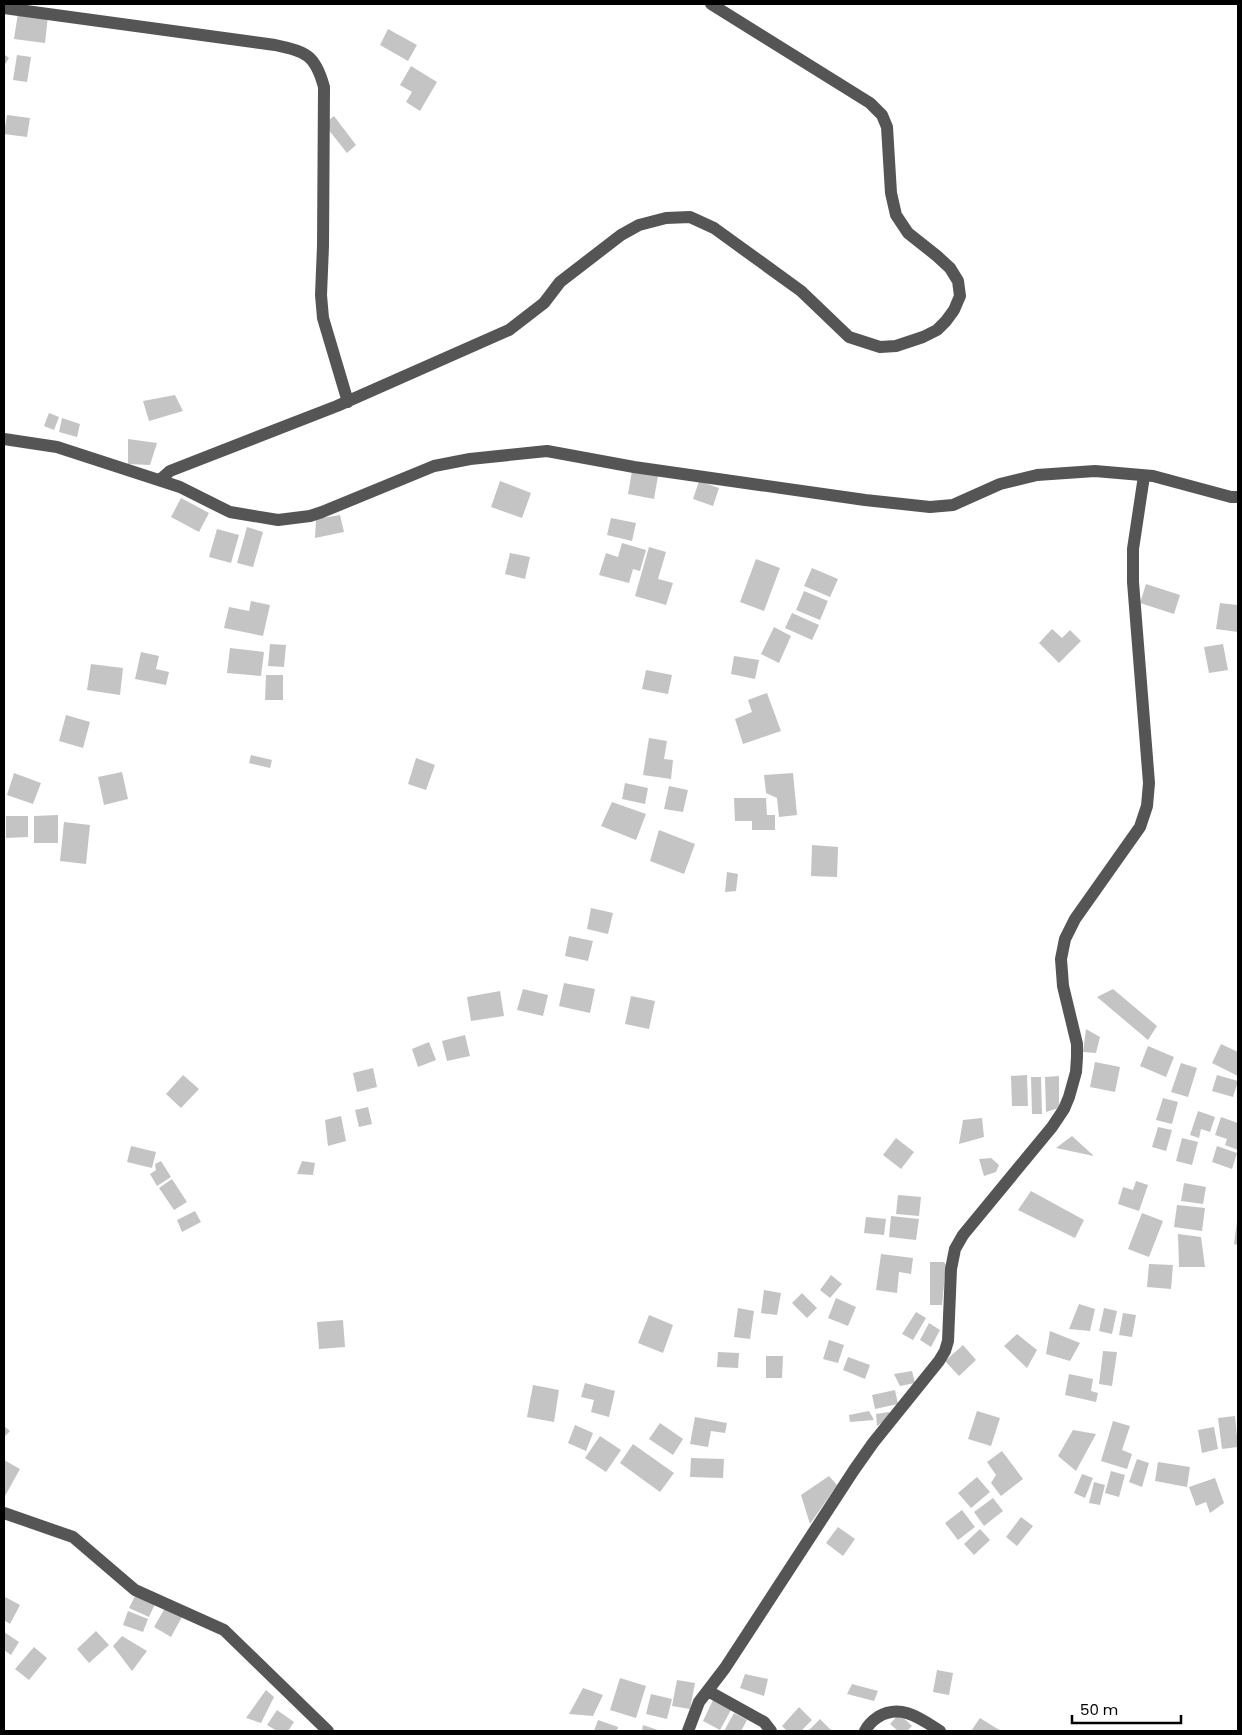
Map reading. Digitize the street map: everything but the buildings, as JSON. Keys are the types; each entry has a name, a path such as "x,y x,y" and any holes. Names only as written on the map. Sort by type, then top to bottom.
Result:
{"street":[{"path":"160,480 170,471 348,402 508,330 544,303 560,282 621,235 639,225 666,218 690,217 714,228 801,292 849,337 865,344 880,347 896,346 924,337 937,330 946,321 960,296 958,281 950,268 908,233 896,215 891,193 886,127 882,115 870,103 711,4"},
{"path":"4,8 275,45 295,49 309,56 319,69 324,87 321,295 323,318 348,402"},
{"path":"4,439 57,447 186,489 230,512 278,520 310,516 444,464 470,459 548,451 634,467 865,500 930,507 953,505 1000,484 1037,475 1095,471 1153,476 1231,497 1238,497"},
{"path":"688,1731 696,1708 725,1668 866,1454 946,1351 951,1269 955,1249 963,1235 1052,1127 1070,1097 1076,1072 1077,1044 1063,986 1062,959 1065,939 1076,919 1140,828 1147,806 1148,783 1133,582 1133,549 1144,476"},
{"path":"4,1513 73,1537 135,1590 224,1630 328,1731"},
{"path":"708,1691 759,1720 771,1731"},
{"path":"865,1731 873,1720 891,1711 915,1715 940,1731"}]}
